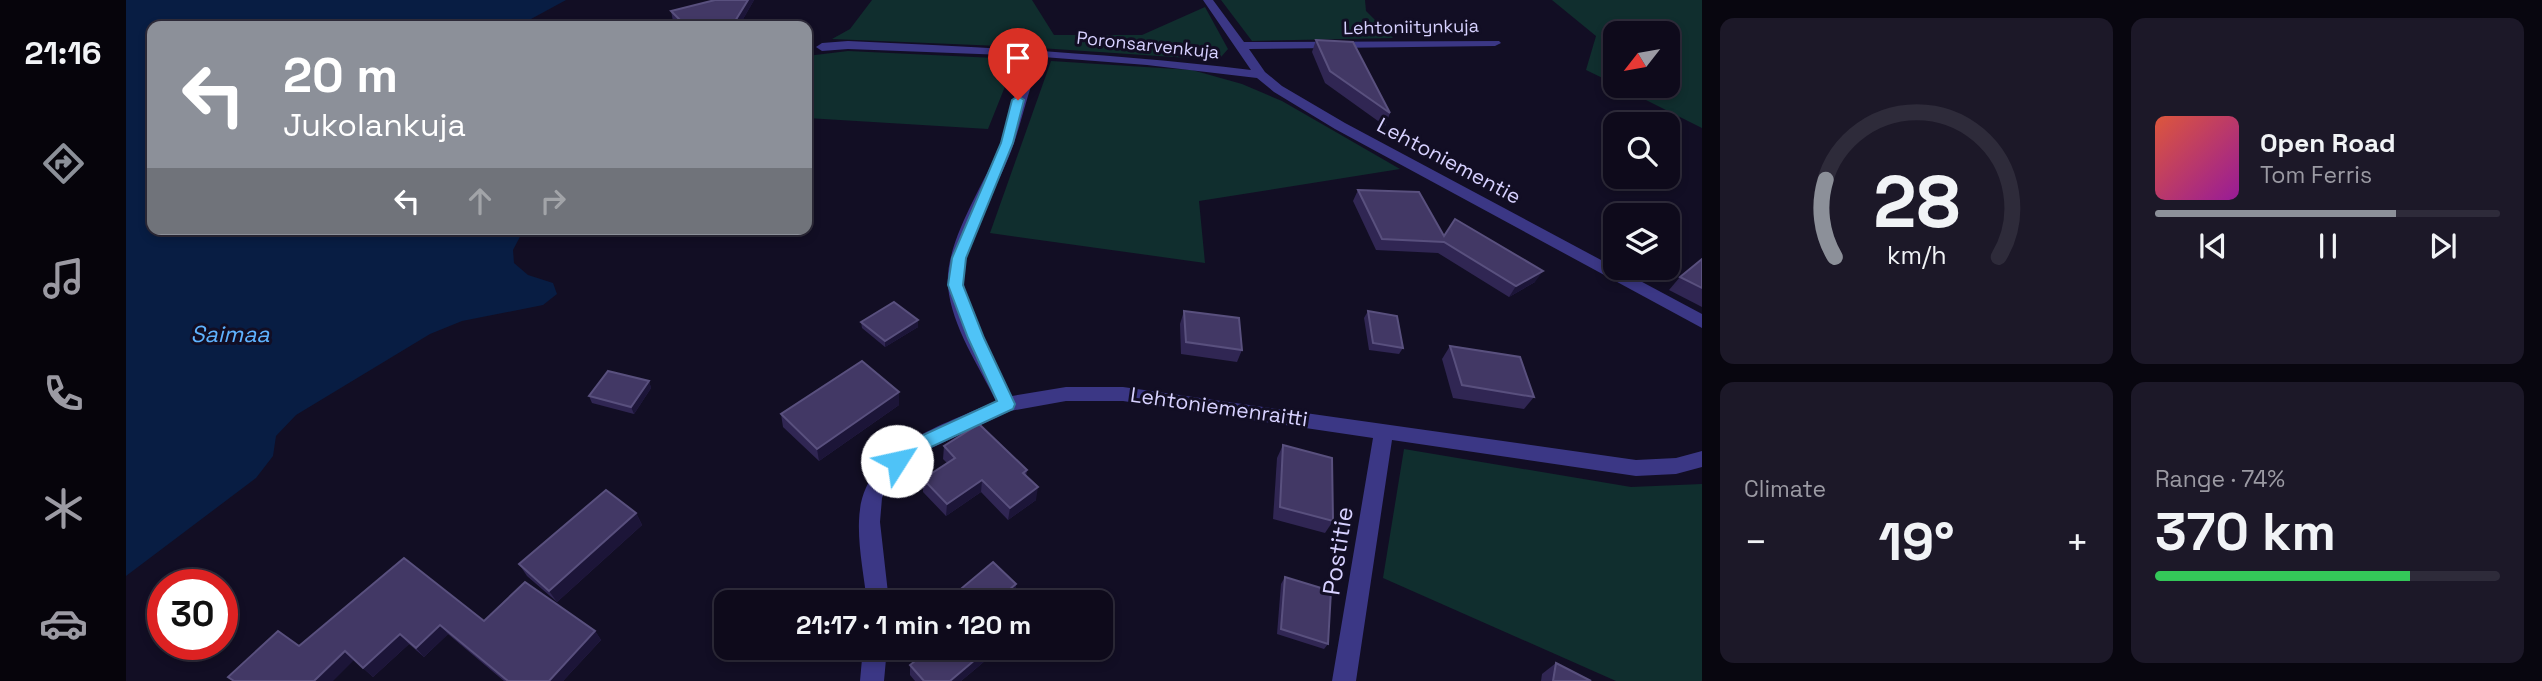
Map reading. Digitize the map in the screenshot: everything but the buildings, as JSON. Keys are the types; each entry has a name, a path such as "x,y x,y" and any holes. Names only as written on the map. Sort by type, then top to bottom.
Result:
{"street":[{"name":"Lehtoniementie","path":"1209,0 1261,75 1278,89 1340,126 1702,322"},
{"name":"Lehtoniitynkuja","path":"1242,46 1495,43"},
{"name":"Poronsarvenkuja","path":"822,47 848,45 1039,53 1147,61 1261,75"},
{"path":"1007,404 979,345 956,285 959,258 1007,143 1027,74 1039,53"},
{"name":"Lehtoniemenraitti","path":"877,590 869,522 872,498 881,476 914,447 1007,404 1066,394 1123,394 1636,468 1676,466 1702,459"},
{"name":"Postitie","path":"1344,681 1384,430"},
{"path":"872,681 874,660"}],"green space":[{"path":"872,0 1032,0 1054,35 1142,35 1205,7 1228,49 1221,57 1203,59 1025,47 832,39 850,29"},
{"path":"1221,0 1365,0 1366,11 1393,38 1252,41"},
{"path":"1552,0 1702,0 1702,128 1680,117 1680,112 1670,112 1642,98 1680,98 1680,21 1603,21 1603,78 1586,70 1596,36"},
{"path":"848,51 1016,59 988,129 812,118 812,55"},
{"path":"1051,61 1192,70 1242,84 1282,101 1400,169 1199,201 1205,263 990,233"},
{"path":"1404,449 1631,487 1702,484 1702,681 1616,681 1383,578"}],"water":[{"name":"Saimaa","path":"126,0 566,0 529,21 147,21 147,235 521,235 513,250 514,263 528,275 553,283 557,294 543,305 462,321 430,334 296,415 276,436 273,456 256,478 126,576"}],"route":[{"path":"897,461 914,447 1007,404 984,357 956,285 959,258 1007,143 1018,100"}]}
